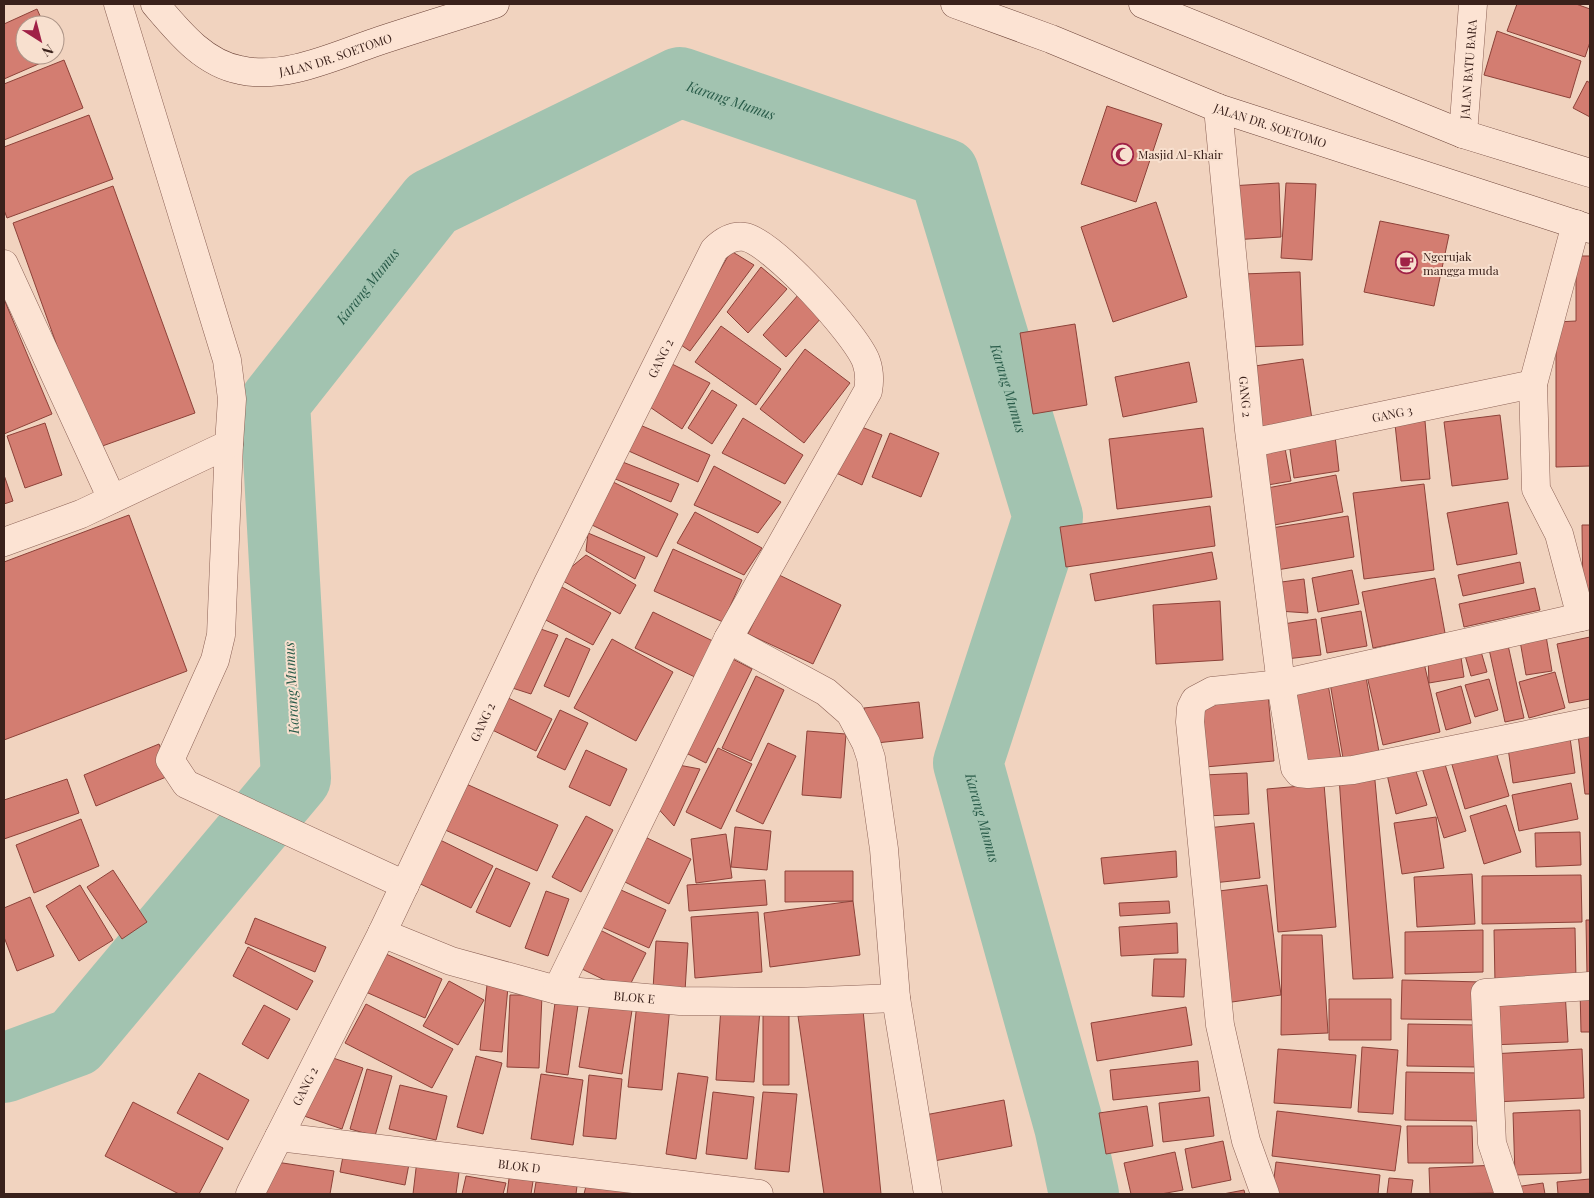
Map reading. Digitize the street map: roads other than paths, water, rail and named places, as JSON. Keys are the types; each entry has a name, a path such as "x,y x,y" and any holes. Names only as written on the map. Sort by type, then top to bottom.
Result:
{"street":[{"path":"118,4 227,360 232,399 221,635 215,660 170,760 186,784 405,885"},
{"name":"JALAN DR. SOETOMO","path":"155,4 181,35 214,60 240,70 261,72 285,70 495,4"},
{"name":"JALAN DR. SOETOMO","path":"955,4 1051,39 1218,108 1583,226"},
{"path":"1143,4 1463,134 1590,173"},
{"name":"JALAN BATU BARA","path":"1463,134 1473,4"},
{"name":"GANG 2","path":"1218,108 1223,182 1251,443 1294,766 1302,774 1353,770 1590,722"},
{"path":"1265,1194 1246,1141 1220,1024 1190,722 1191,708 1201,695 1212,691 1282,684 1586,616 1559,534 1536,489 1533,384 1583,226"},
{"name":"GANG 2","path":"250,1194 382,933 548,583 714,250 720,244 742,237 758,242 793,273 832,313 859,348 870,372 868,391 728,639"},
{"path":"4,264 112,500"},
{"name":"GANG 3","path":"1251,443 1533,384"},
{"path":"4,542 81,514 229,444"},
{"path":"557,990 728,639 826,692 850,713 859,727 871,758 884,849 896,998 928,1194"},
{"name":"BLOK E","path":"382,933 451,961 557,990 690,1001 795,1002 896,998"},
{"path":"1509,1194 1492,1143 1485,993 1590,986"},
{"name":"BLOK D","path":"279,1137 759,1194"}],"waterway":[{"name":"Karang Mumus","path":"4,1068 75,1042 296,778 275,402 432,203 680,82 944,173 1048,517 968,763 1069,1126 1084,1194"}],"place":[{"name":"Masjid Al-Khair","path":"1122,154"},
{"name":"Ngerujak mangga muda","path":"1407,263"}]}
